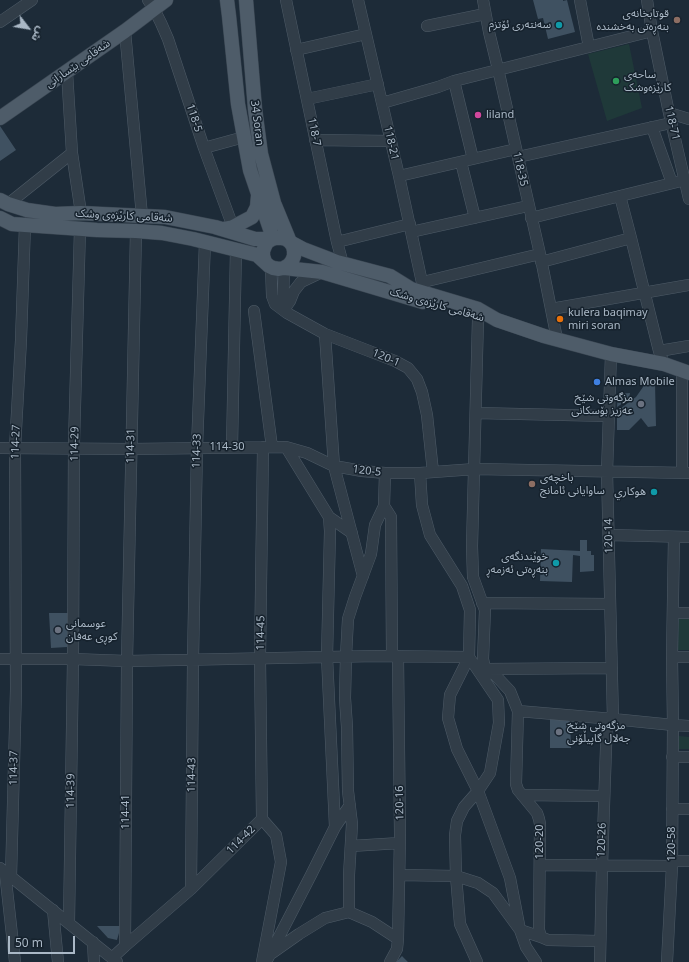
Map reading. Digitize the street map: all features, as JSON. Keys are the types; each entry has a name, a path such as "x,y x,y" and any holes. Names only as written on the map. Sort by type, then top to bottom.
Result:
{"main road":[{"name":"شەقامی بێسارانی","path":"0,118 125,31 153,3 166,0"},
{"name":"34 Soran","path":"227,0 238,104 250,170 272,239"},
{"name":"34 Soran","path":"246,0 254,108 261,154 274,203 290,242"},
{"path":"230,27 247,23"},
{"path":"228,228 252,217 257,208 258,193"},
{"name":"شەقامی کارێزەی وشک","path":"4,202 27,210 55,214 81,212 165,217 215,227 228,228 255,239 272,239"},
{"name":"شەقامی کارێزەی وشک","path":"0,218 12,224 162,233 205,242 257,255 273,266 322,272 399,288 411,289 478,309 497,320 544,336 611,354 662,358 685,372"},
{"path":"281,238 290,242 293,246 294,256 289,266 273,266 263,256 265,246 272,239 281,238"},
{"name":"شەقامی کارێزەی وشک","path":"290,242 303,249 343,264 390,276 399,288 478,319 497,320"}],"street":[{"path":"0,22 32,0"},
{"name":"118-7","path":"286,0 306,99 343,264"},
{"name":"118-21","path":"358,0 423,285 541,258"},
{"name":"118-35","path":"484,0 489,32 541,258 557,339"},
{"path":"580,0 589,47"},
{"name":"118-71","path":"647,0 670,118 685,174 689,198"},
{"name":"118-5","path":"153,3 168,39 204,148 228,228"},
{"path":"427,26 486,14"},
{"path":"125,31 142,216"},
{"path":"382,103 498,69 652,31"},
{"path":"296,50 366,34"},
{"path":"67,72 72,153 81,212"},
{"path":"454,81 473,159"},
{"path":"306,99 378,84"},
{"path":"399,176 473,159 517,153 652,127 670,118 689,119"},
{"path":"652,127 672,183"},
{"path":"204,148 244,137"},
{"path":"315,140 391,141"},
{"path":"4,202 72,153"},
{"path":"461,162 475,218"},
{"path":"531,218 672,183 685,174"},
{"path":"620,196 662,358 689,346"},
{"path":"337,242 410,228 475,218 528,206"},
{"name":"114-27","path":"16,659 15,448 25,225"},
{"name":"114-29","path":"73,659 74,449 80,229"},
{"name":"114-31","path":"127,661 136,231"},
{"path":"541,258 631,238"},
{"name":"114-33","path":"193,660 197,447 205,242"},
{"path":"232,447 236,249"},
{"name":"120-1","path":"273,266 272,296 274,304 325,334 395,361 408,368 417,379 422,392 427,415 433,472"},
{"path":"286,310 294,291 301,282 322,272"},
{"path":"551,309 689,285"},
{"name":"114-45","path":"254,311 268,447 260,658 262,819"},
{"path":"478,319 472,546 473,577 485,610 484,664 612,668"},
{"path":"325,334 334,466 363,576"},
{"path":"607,472 611,354"},
{"name":"120-14","path":"610,719 612,668 607,472 611,354"},
{"path":"685,372 686,473"},
{"path":"476,413 608,416"},
{"name":"114-30","path":"0,448 131,449 268,447"},
{"name":"120-5","path":"268,447 286,447 307,453 334,466 385,473 420,473 474,469 686,473"},
{"path":"286,447 328,516 352,533"},
{"path":"349,912 349,875 352,824 348,791 345,698 348,619 371,554 375,525 384,506 385,473"},
{"path":"420,473 422,505 430,535 462,586 470,610 469,657 450,695 448,718 457,749 478,791 510,878 520,930 526,947 536,962"},
{"name":"120-16","path":"384,506 391,517 400,843 398,944"},
{"path":"328,516 330,531 327,657 335,827"},
{"path":"609,535 689,537"},
{"name":"120-58","path":"667,962 672,864 672,657 674,536"},
{"path":"482,603 610,604"},
{"path":"673,613 689,613"},
{"path":"0,659 127,661 346,656 469,657"},
{"path":"469,657 498,700 499,724 490,773 478,791 464,807 457,821 456,876 460,924 475,961"},
{"path":"672,657 689,657"},
{"name":"114-37","path":"15,962 5,872 16,659"},
{"name":"114-39","path":"69,923 73,659"},
{"name":"114-43","path":"191,889 193,660"},
{"name":"114-41","path":"125,946 127,661"},
{"name":"120-20","path":"484,664 510,691 518,711 516,784 518,790 537,813 540,824 540,936"},
{"path":"518,711 689,726"},
{"name":"120-26","path":"600,962 604,796 610,719"},
{"path":"672,757 689,757"},
{"path":"522,795 604,796"},
{"path":"266,960 312,875 335,827 350,805"},
{"path":"672,809 689,809"},
{"name":"114-42","path":"125,946 191,889 262,819 276,835 281,862 266,960"},
{"path":"351,846 400,843"},
{"path":"540,865 602,866 672,864 689,861"},
{"path":"5,872 114,960 125,946"},
{"path":"400,875 456,876 478,883 493,894 520,930 548,940 600,941"},
{"path":"53,910 58,962"},
{"path":"266,960 299,934 324,918 349,912 372,922 398,944 390,962"},
{"path":"92,942 94,962"}],"green space":[{"name":"ساحه‌ی کارێزه‌وشک","path":"629,44 642,108 607,121 588,54"},
{"path":"679,615 689,615 689,650 678,650"},
{"path":"679,736 689,737 689,749 679,749"}],"building":[{"name":"سەنتەری ئۆتزم","path":"533,0 567,0 575,32 548,39 543,18 538,19"},
{"path":"0,126 16,150 0,161"},
{"name":"kulera baqimay miri soran","path":"556,316 565,318 563,323 556,321"},
{"name":"مزگەوتی شێخ عەزیز بۆسکانی","path":"644,381 655,383 656,426 648,427 641,418 629,430 617,430 617,411 636,397 643,387"},
{"path":"630,393 629,399 617,407 618,394"},
{"name":"خوێندنگەی بنەڕەتی ئەزمەڕ","path":"580,540 587,540 587,551 591,551 591,555 594,555 594,571 580,572 580,556 573,555 572,582 540,581 541,549 580,551"},
{"path":"49,613 68,613 67,647 51,648"},
{"path":"550,718 570,718 571,748 550,748"},
{"path":"97,926 120,926 117,940 108,938"},
{"path":"402,956 408,962 396,962"}],"place":[{"name":"قوتابخانەی بنەڕەتی بەخشندە","path":"677,20"},
{"name":"سەنتەری ئۆتزم","path":"559,25"},
{"name":"ساحه‌ی کارێزه‌وشک","path":"616,81"},
{"name":"liland","path":"478,115"},
{"name":"kulera baqimay miri soran","path":"560,319"},
{"name":"Almas Mobile","path":"597,382"},
{"name":"مزگەوتی شێخ عەزیز بۆسکانی","path":"641,404"},
{"name":"باخچەی ساوایانی ئامانج","path":"532,484"},
{"name":"هوكاري","path":"654,492"},
{"name":"خوێندنگەی بنەڕەتی ئەزمەڕ","path":"556,563"},
{"name":"عوسمانی کوڕی عەفان","path":"58,630"},
{"name":"مزگەوتی شێخ جەلال گاپیڵۆنی","path":"559,732"}]}
